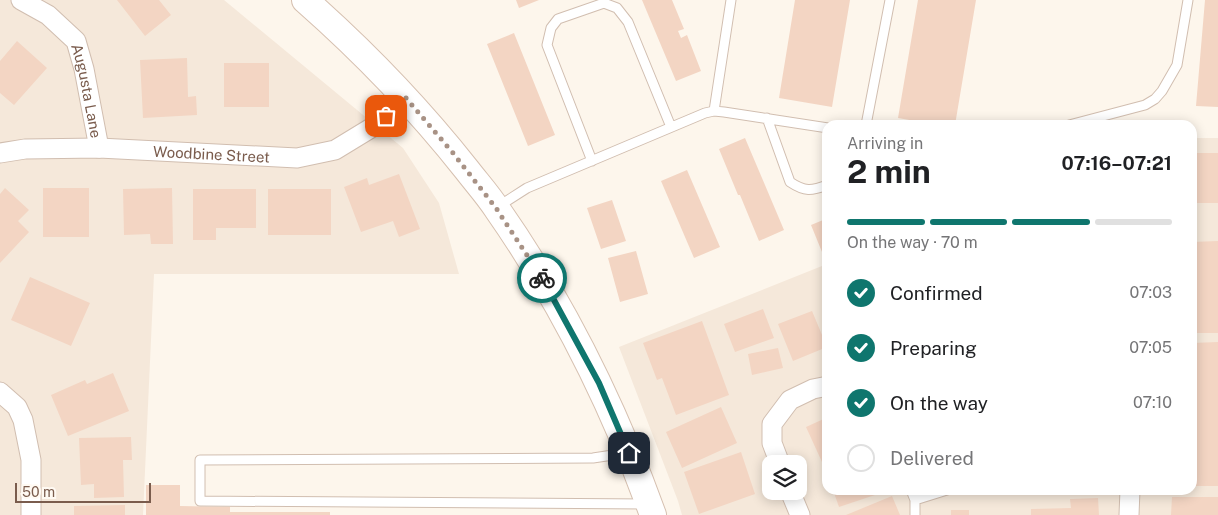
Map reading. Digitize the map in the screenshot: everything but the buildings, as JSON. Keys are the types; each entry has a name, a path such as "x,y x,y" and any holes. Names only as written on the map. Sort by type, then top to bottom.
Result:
{"main road":[{"path":"305,0 340,30 406,98 453,153 496,208 543,279 599,383 651,510"}],"street":[{"name":"Augusta Lane","path":"21,0 48,15 76,41 84,69 99,148"},
{"name":"Woodbine Street","path":"0,154 25,149 99,148 297,158 335,150 376,125 406,98"},
{"path":"777,455 772,443 772,424 790,400 813,389 822,387"},
{"path":"0,392 17,407 23,420 31,460 31,515"},
{"path":"1129,515 1130,495"},
{"path":"791,500 793,513"}],"lane":[{"path":"714,111 731,0"},
{"path":"867,120 890,0"},
{"path":"1088,120 1145,105 1155,99 1177,65 1188,0"},
{"path":"592,161 547,45 550,28 558,19 604,3 617,8 628,22 671,127"},
{"path":"496,208 527,188 705,113 714,111 822,127"},
{"path":"767,118 790,182 798,188 808,191 822,187"},
{"path":"629,453 593,458 200,460 200,501 651,510"},
{"path":"912,495 915,515"},
{"path":"914,500 930,495"}],"shaded area":[{"path":"0,0 224,0 403,148 439,203 459,274 154,274 143,515 0,515"},
{"path":"1197,138 1218,138 1218,515 682,515 619,347 822,266 822,495 1197,495"}],"way so far":[{"path":"386,116 406,98 453,153 496,208 542,278"}],"route":[{"path":"542,278 599,383 629,453"}]}
